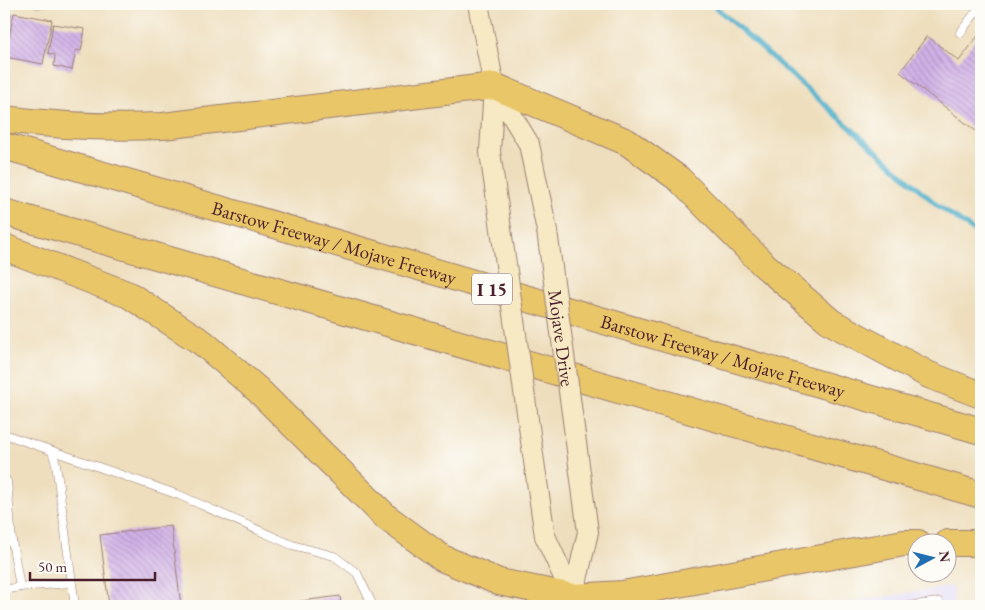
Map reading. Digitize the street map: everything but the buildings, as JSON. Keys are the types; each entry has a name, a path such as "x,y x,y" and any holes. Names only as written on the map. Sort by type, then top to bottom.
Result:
{"highway":[{"path":"4,119 54,126 108,128 163,126 494,86 628,142 679,179 763,264 831,322 929,375 981,395"},
{"name":"Barstow Freeway / Mojave Freeway","path":"4,146 981,431"},
{"path":"4,212 981,495"},
{"path":"4,247 129,295 203,343 258,390 386,517 442,558 499,582 573,602 908,543"},
{"path":"958,542 981,543"}],"main road":[{"name":"Mojave Drive","path":"478,4 494,86 490,152 501,219 544,536 573,602"},
{"name":"Mojave Drive","path":"494,86 529,144 547,231 588,532 573,602"}],"lane":[{"path":"36,4 42,4"},
{"path":"960,33 981,5"},
{"path":"4,434 179,495 292,545 334,556 357,573 373,606"},
{"path":"52,451 56,464 75,606"},
{"path":"4,479 7,482 8,542 20,588"},
{"path":"4,590 72,582"},
{"path":"907,606 939,602 940,606"}],"shaded area":[{"path":"952,586 955,606 823,606"}],"waterway":[{"path":"712,4 937,205 981,236"}]}
